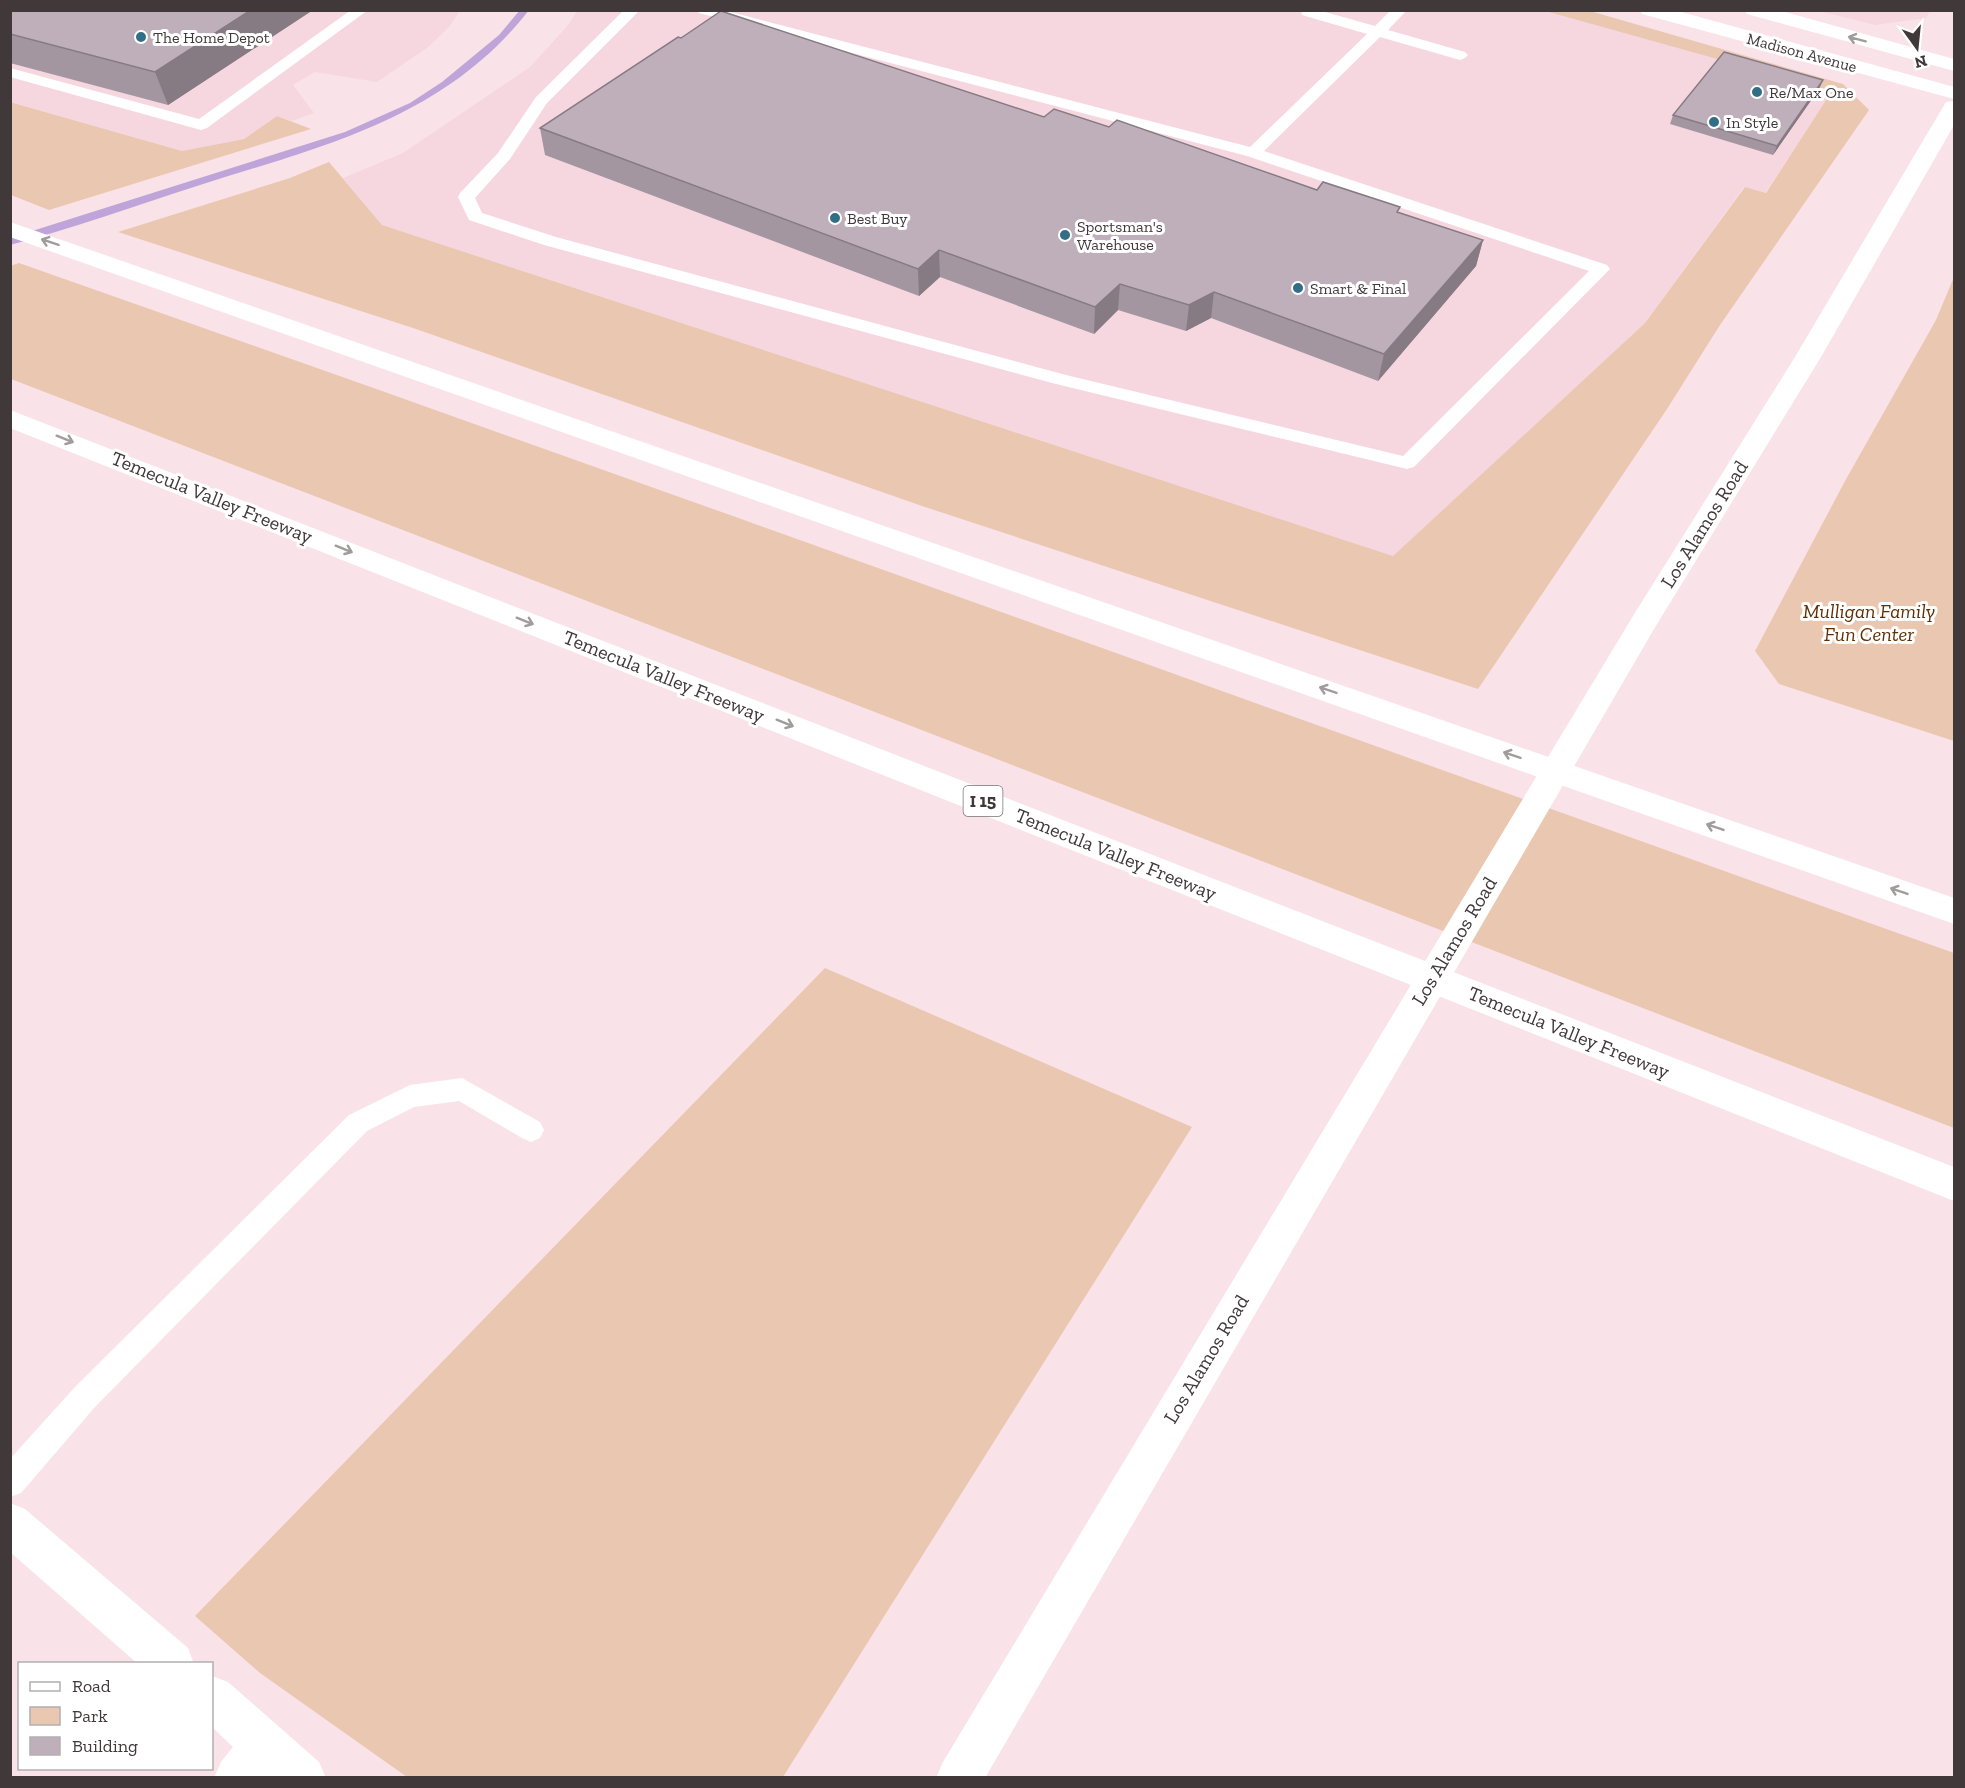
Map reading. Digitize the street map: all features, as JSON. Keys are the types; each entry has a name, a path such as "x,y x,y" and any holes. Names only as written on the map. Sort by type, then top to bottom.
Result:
{"main road":[{"name":"Madison Avenue","path":"1649,10 1954,93"},
{"name":"Madison Avenue","path":"1754,10 1954,64"},
{"name":"Los Alamos Road","path":"959,1778 1643,623 1808,357 1954,107"},
{"path":"10,229 1954,910"},
{"name":"Temecula Valley Freeway","path":"10,418 1954,1184"},
{"path":"10,1524 170,1662"},
{"path":"213,1699 303,1778"},
{"path":"237,1778 265,1744"}],"lane":[{"path":"10,72 201,125 361,10"},
{"path":"633,10 541,100 504,156 466,197 475,216 550,241 1063,380 1407,463 1601,269 1253,153 708,11"},
{"path":"1253,153 1400,10"},
{"path":"1307,12 1460,55"},
{"path":"10,1482 85,1397 358,1123 410,1096 462,1089 531,1130"}],"shaded area":[{"path":"10,11 460,11 449,27 427,48 377,82 315,72 293,85 314,113 292,121 277,116 244,139 182,151 11,102"},
{"path":"577,11 1545,11 1833,91 1765,193 1744,187 1645,323 1393,556 382,225 343,178 403,153 530,67 569,24"},
{"path":"1819,11 1930,11 1926,18 1875,25"}],"green space":[{"path":"1545,11 1590,11 1843,84 1869,110 1720,325 1667,409 1478,689 922,506 416,329 118,232 290,178 329,162 382,225 1393,556 1645,323 1745,187 1766,193 1832,91"},
{"path":"10,102 182,151 244,139 277,116 311,129 49,210 11,195"},
{"path":"19,263 1954,953 1954,1128 11,379 10,266"},
{"name":"Mulligan Family Fun Center","path":"1954,277 1954,741 1779,684 1755,651 1845,481 1936,320"},
{"path":"825,968 1192,1127 783,1777 407,1777 260,1673 195,1616"}],"building":[{"path":"10,10 251,10 155,72 10,34"},
{"path":"721,11 1044,117 1054,109 1109,127 1117,120 1317,190 1323,182 1400,207 1397,212 1483,240 1384,354 1214,292 1189,305 1120,284 1095,307 939,250 918,269 540,128"},
{"path":"1724,52 1823,80 1777,146 1673,115"}],"waterway":[{"path":"10,242 349,134 413,105 445,84 502,37 525,10"}],"place":[{"name":"The Home Depot","path":"141,37"},
{"name":"Re/Max One","path":"1757,92"},
{"name":"In Style","path":"1714,122"},
{"name":"Best Buy","path":"835,218"},
{"name":"Sportsman's Warehouse","path":"1065,235"},
{"name":"Smart & Final","path":"1298,288"}]}
